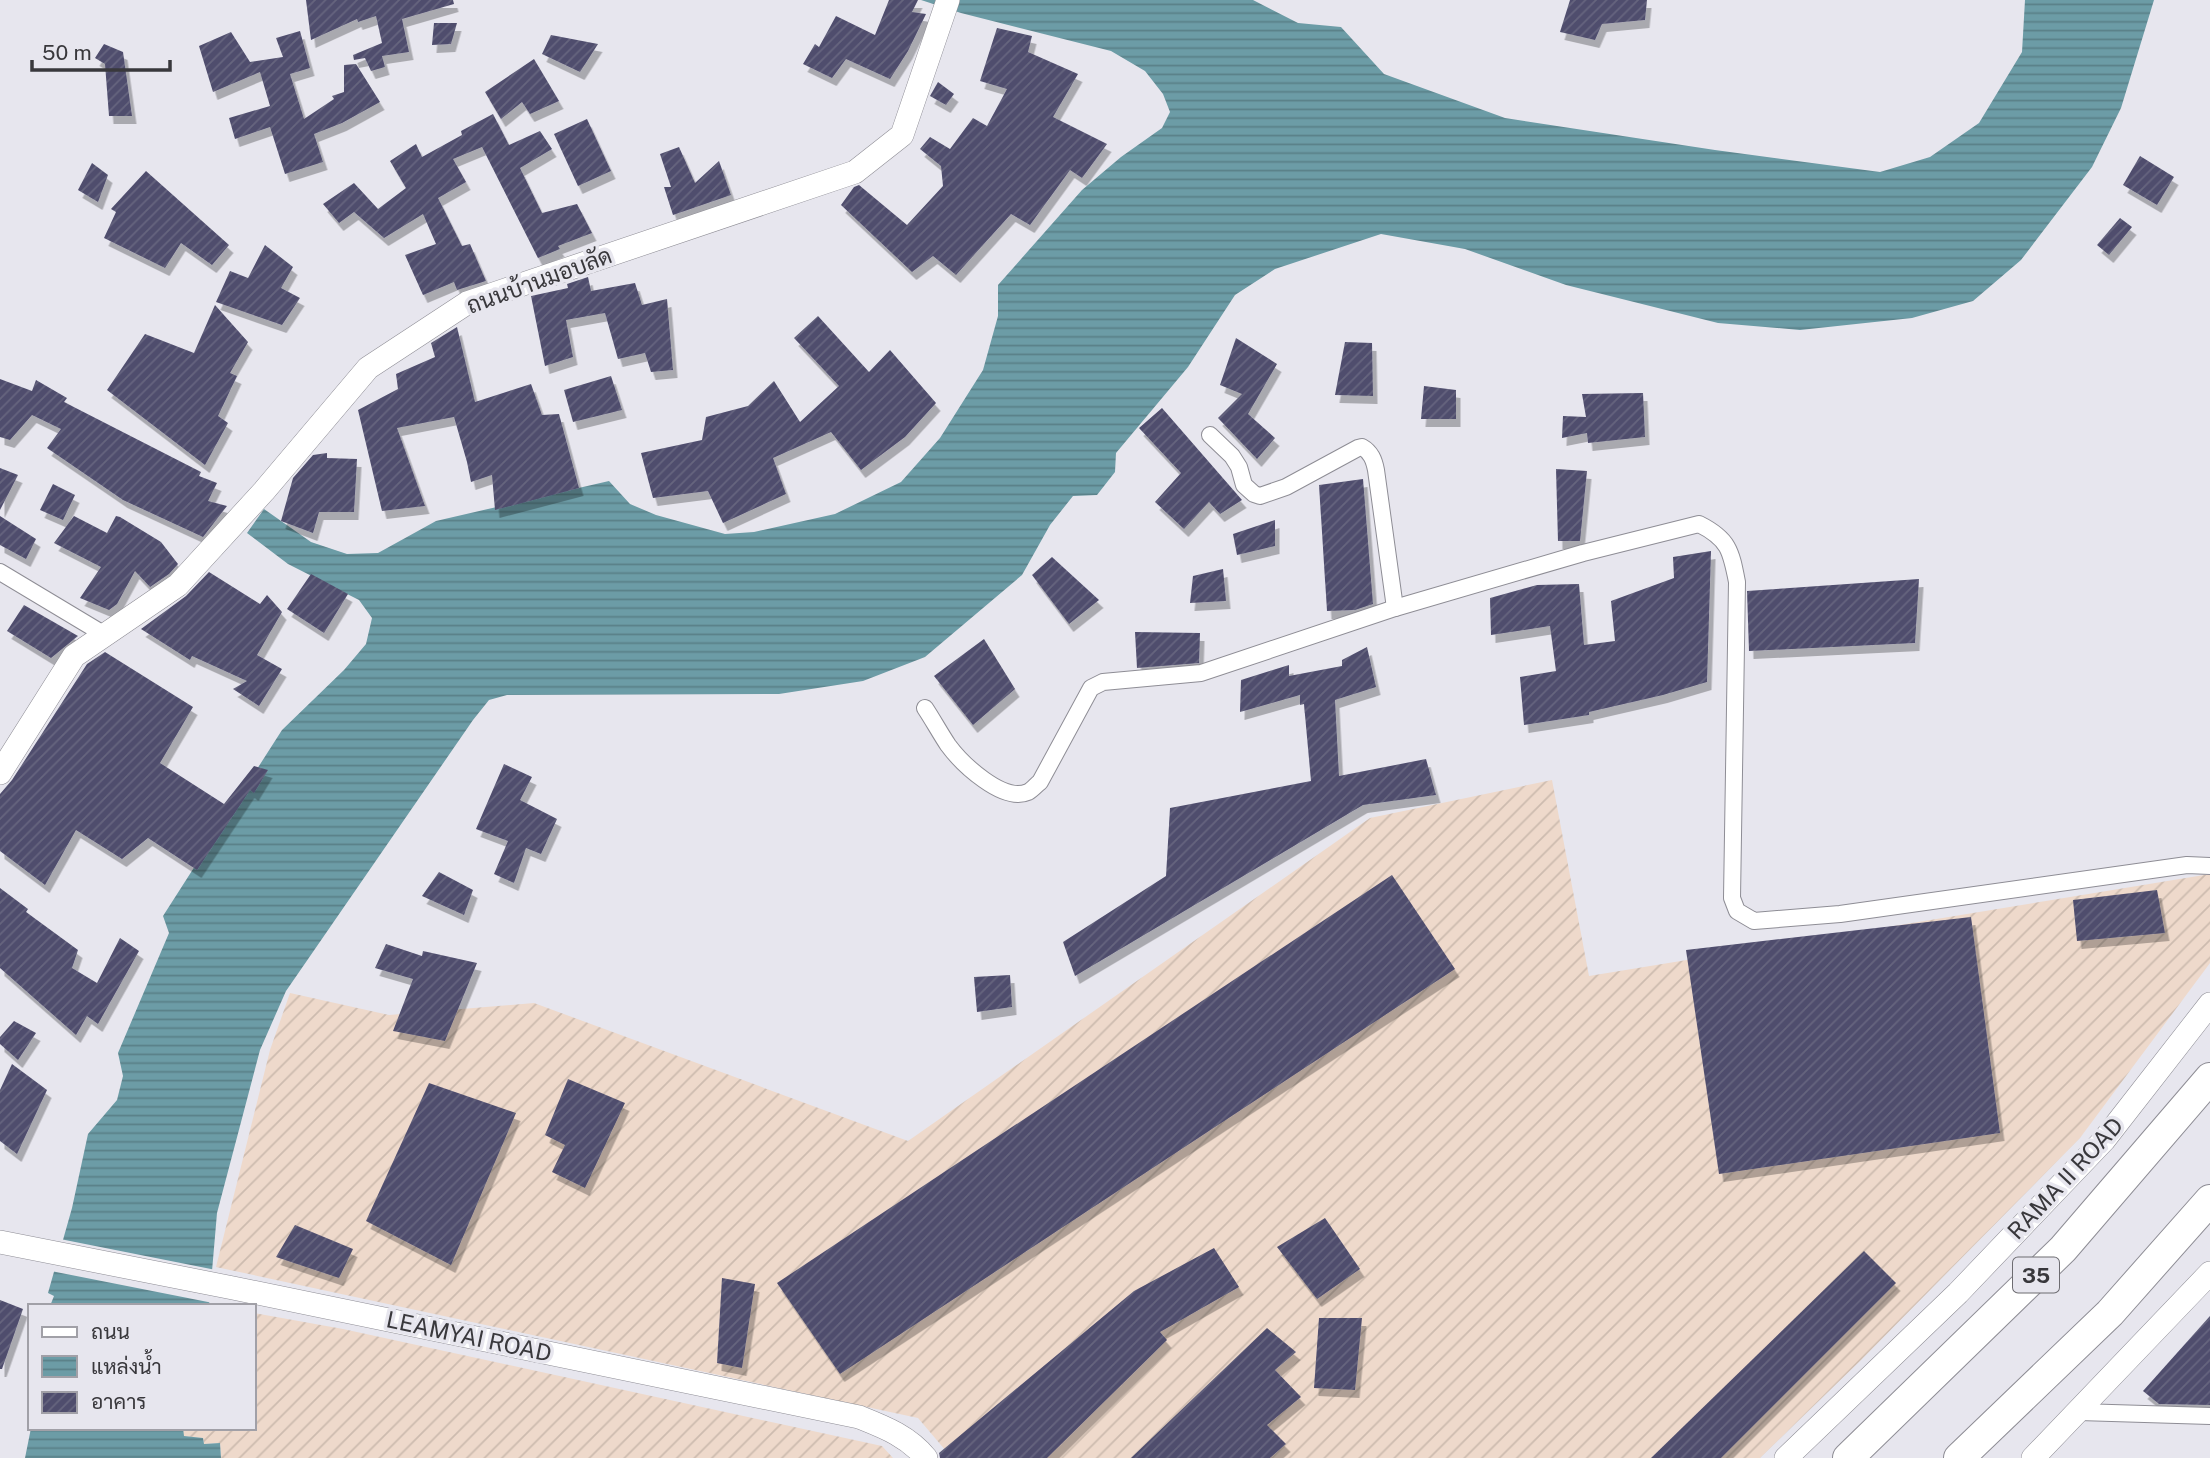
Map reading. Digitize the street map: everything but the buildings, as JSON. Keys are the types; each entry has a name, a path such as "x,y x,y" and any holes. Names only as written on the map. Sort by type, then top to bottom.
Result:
{"highway":[{"name":"RAMA II ROAD","path":"1848,1458 2063,1249 2210,1078"},
{"path":"1959,1458 2110,1313 2210,1200"}],"street":[{"name":"ถนนบ้านมอบลัด","path":"0,773 74,656 178,585 264,491 368,368 467,303 855,172 902,135 946,6"},
{"path":"1210,435 1235,461 1244,485 1260,496 1286,487 1358,447 1367,450 1376,470 1395,608"},
{"path":"925,708 950,747 978,774 999,790 1014,795 1029,792 1040,782 1091,688 1103,682 1201,673 1395,608 1583,553 1699,524 1714,532 1731,552 1737,582 1732,898 1737,911 1754,921 1840,914 2187,865 2210,866"},
{"path":"0,572 105,635"},
{"name":"RAMA II ROAD","path":"1786,1458 1958,1293 2104,1140 2210,1004"},
{"name":"LEAMYAI ROAD","path":"5,1244 233,1288 859,1417 896,1432 926,1458"},
{"path":"2033,1458 2210,1273"},
{"path":"2079,1412 2210,1416"}],"shaded area":[{"path":"1552,780 1589,976 2210,874 2210,963 2080,1138 1861,1360 1760,1458 952,1458 918,1418 216,1267 270,1050 290,993 389,1015 534,1003 908,1141 1370,818"},
{"path":"256,1313 343,1329 882,1446 893,1458 221,1458 220,1443 204,1444 203,1438 183,1436 183,1430 256,1430"}],"water":[{"path":"921,0 1253,0 1298,23 1341,27 1384,74 1505,118 1880,172 1930,157 1979,123 2022,52 2025,0 2154,0 2121,108 2092,167 2021,260 1973,301 1912,318 1800,330 1718,323 1566,285 1465,249 1381,234 1275,269 1235,295 1188,367 1116,453 1115,472 1097,495 1073,496 1050,525 1022,575 925,657 863,681 779,694 507,695 489,700 286,991 260,1050 217,1213 209,1304 51,1304 54,1296 48,1293 72,1208 88,1134 117,1100 123,1076 118,1053 169,933 163,916 282,730 344,670 366,644 372,618 359,600 288,564 247,533 264,509 311,542 347,554 378,553 436,521 609,481 630,504 656,515 725,534 754,532 835,514 901,482 940,438 983,370 998,316 998,285 1082,190 1121,157 1162,128 1170,112 1163,94 1145,71 1111,51 961,13"},
{"path":"31,1430 183,1430 184,1436 203,1438 204,1444 220,1443 221,1458 25,1458"}],"pier":[{"path":"60,1239 216,1270 213,1303 51,1271"}]}
